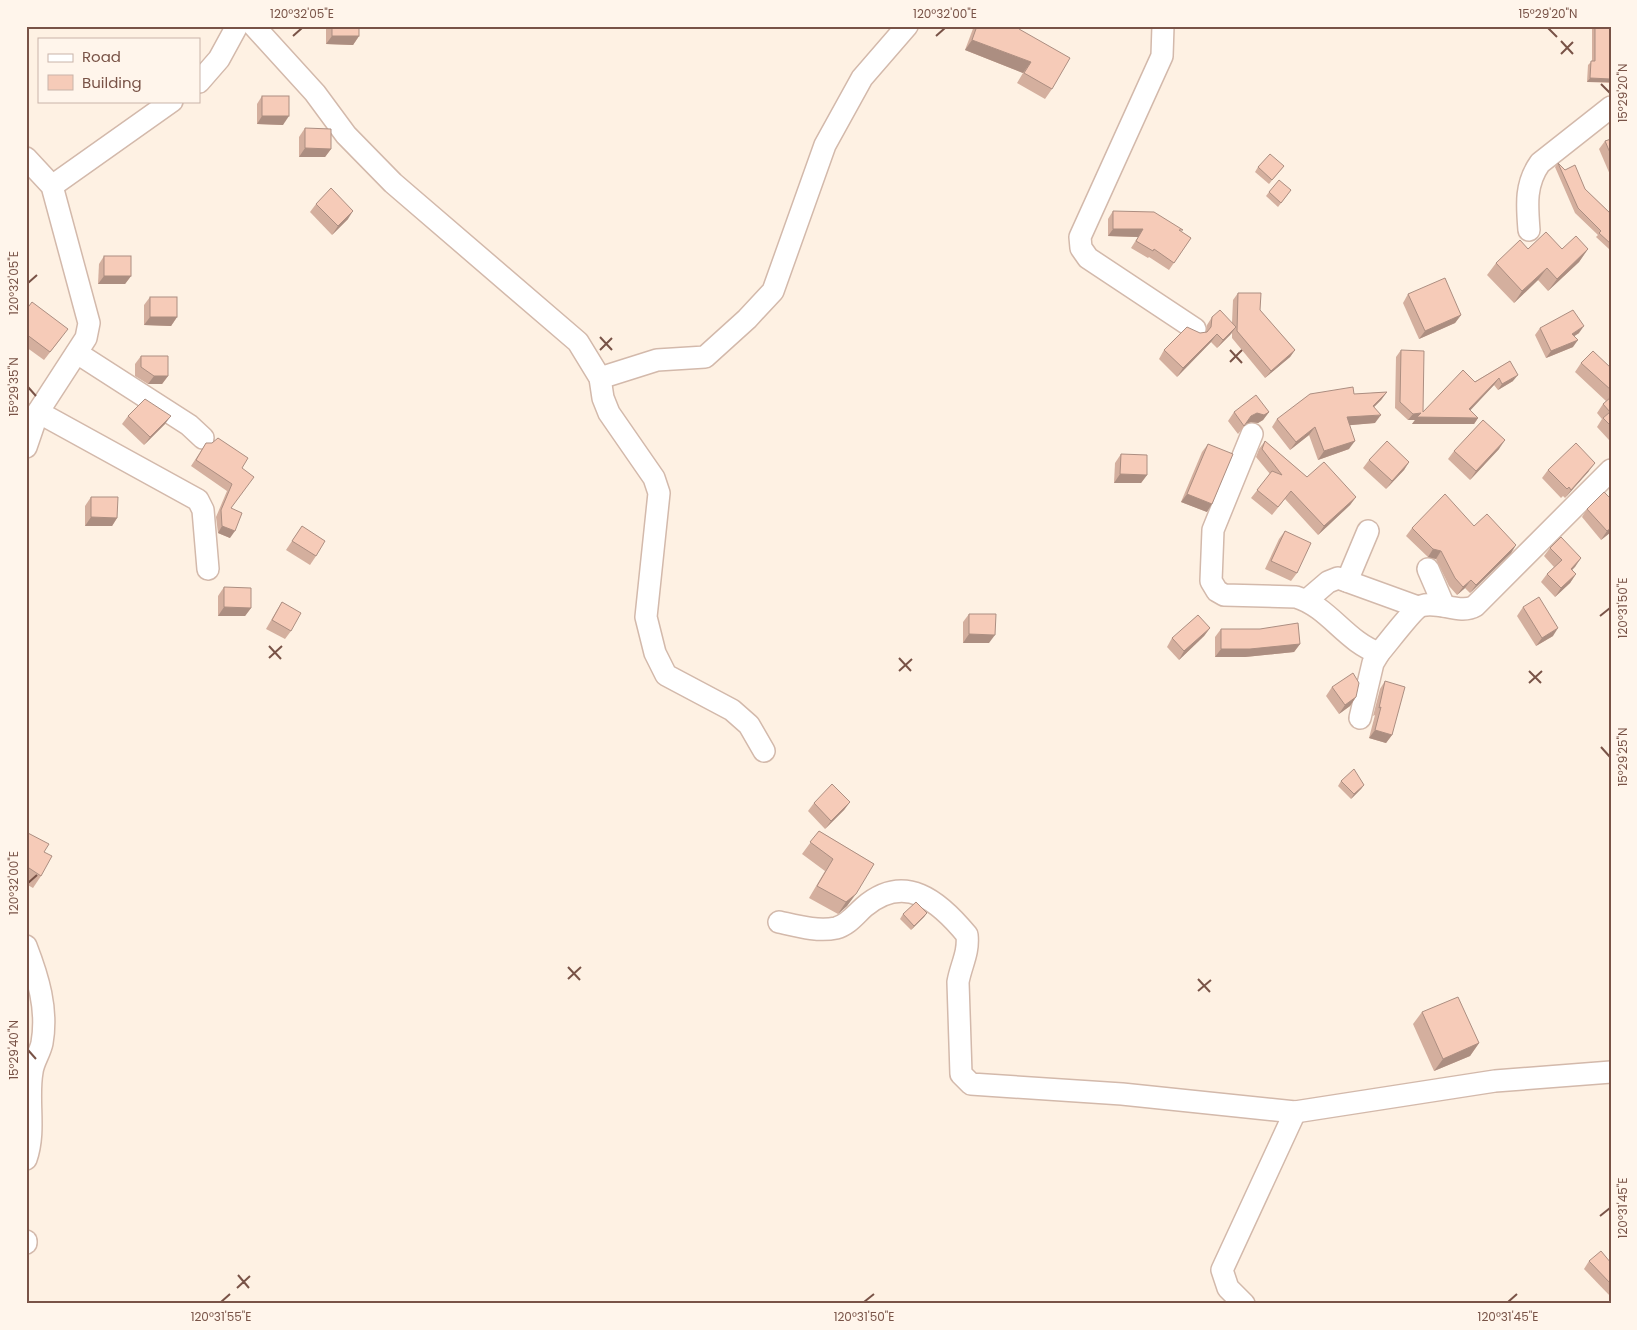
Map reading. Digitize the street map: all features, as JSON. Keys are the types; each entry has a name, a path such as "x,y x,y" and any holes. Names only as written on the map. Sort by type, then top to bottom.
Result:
{"street":[{"path":"200,81 219,60 237,26"},
{"path":"254,26 315,93 346,136 393,183 578,342 600,378 603,398 609,413 654,478 659,493 646,617 655,653 666,675 732,710 748,725 764,751"},
{"path":"600,378 657,360 705,357 747,319 773,290 825,145 862,78 907,26"},
{"path":"1163,26 1162,56 1080,237 1081,248 1088,258 1195,329"},
{"path":"52,186 171,102"},
{"path":"1529,230 1527,192 1531,175 1540,163 1611,107"},
{"path":"26,158 52,186 89,323 86,338 38,412 26,447"},
{"path":"76,353 189,425 203,438"},
{"path":"38,412 198,500 204,510 208,569"},
{"path":"1252,434 1213,530 1211,581 1217,591 1224,595 1296,597 1307,600 1320,608 1360,644 1379,652"},
{"path":"1307,600 1332,579 1348,581 1418,607 1430,604 1468,608 1475,606 1611,470"},
{"path":"1348,581 1368,530"},
{"path":"1428,569 1444,606"},
{"path":"1360,718 1373,663 1379,652 1418,607"},
{"path":"779,922 820,929 837,928 851,920 864,907 880,896 912,890 929,898 967,935 968,953 960,968 958,991 961,1074 971,1084 1122,1094 1295,1112 1495,1081 1611,1072"},
{"path":"26,946 38,978 43,1006 43,1036 32,1071 31,1136 26,1159"},
{"path":"1244,1304 1228,1288 1222,1270 1295,1112"}],"building":[{"path":"332,26 359,26 359,36 332,36"},
{"path":"977,26 1020,26 1019,29 1070,58 1052,89 1024,73 1031,62 972,40"},
{"path":"1595,26 1611,26 1611,79 1590,78 1591,61 1595,61"},
{"path":"262,96 289,96 289,116 262,116"},
{"path":"305,128 331,129 331,149 305,148"},
{"path":"1611,139 1611,155 1605,141"},
{"path":"1270,154 1284,166 1272,180 1258,167"},
{"path":"1558,163 1565,170 1575,165 1585,189 1611,214 1611,244 1578,208"},
{"path":"1279,180 1291,190 1281,203 1269,192"},
{"path":"331,188 353,211 338,226 316,204"},
{"path":"1113,211 1154,212 1183,230 1179,230 1191,238 1174,263 1154,249 1153,251 1136,241 1143,229 1113,229"},
{"path":"1546,232 1562,249 1576,236 1588,249 1557,279 1547,268 1522,291 1496,263 1520,240 1528,249"},
{"path":"104,256 131,256 131,276 104,276"},
{"path":"1445,278 1461,315 1425,331 1408,294"},
{"path":"1238,293 1261,293 1260,310 1295,350 1271,371 1237,331"},
{"path":"150,297 177,297 177,317 150,317"},
{"path":"32,302 68,329 50,352 26,334 26,310"},
{"path":"1220,310 1236,327 1223,340 1217,334 1183,368 1164,350 1187,327 1200,333 1207,332 1211,327 1212,317"},
{"path":"1573,310 1584,326 1572,334 1578,340 1551,351 1540,328"},
{"path":"1401,350 1424,351 1423,412 1463,370 1475,382 1510,361 1518,375 1502,384 1499,378 1469,409 1478,418 1417,417 1421,413 1413,414 1400,402"},
{"path":"1593,351 1611,368 1611,390 1581,363"},
{"path":"141,356 168,356 168,376 154,376 141,367"},
{"path":"1353,387 1354,394 1387,392 1373,406 1381,415 1347,417 1355,441 1324,451 1315,427 1296,442 1277,419 1310,394"},
{"path":"1256,395 1269,412 1264,415 1257,413 1251,416 1244,426 1234,412"},
{"path":"1611,397 1611,426 1603,418 1610,412 1603,404"},
{"path":"145,399 171,416 150,437 128,416"},
{"path":"1483,420 1505,440 1476,471 1454,451"},
{"path":"218,438 248,458 242,468 254,477 231,508 242,513 235,531 222,526 221,510 232,484 196,460 206,443 212,443"},
{"path":"1265,441 1307,477 1324,462 1356,497 1324,526 1291,491 1278,507 1257,490 1272,471 1282,475 1262,449"},
{"path":"1387,441 1409,462 1392,481 1369,460"},
{"path":"1576,443 1595,463 1571,490 1569,487 1567,489 1548,470"},
{"path":"1208,444 1233,454 1212,504 1187,494"},
{"path":"1121,454 1147,455 1147,475 1120,474"},
{"path":"1604,492 1611,499 1611,528 1607,531 1587,509"},
{"path":"1445,494 1474,526 1487,514 1516,545 1476,585 1471,580 1463,587 1455,578 1441,551 1433,549 1412,528"},
{"path":"91,497 118,497 117,518 91,517"},
{"path":"302,526 325,541 316,556 292,541"},
{"path":"1285,531 1311,543 1297,573 1271,561"},
{"path":"1561,537 1581,558 1571,569 1576,574 1561,588 1547,574 1562,560 1550,548"},
{"path":"224,587 251,588 251,608 224,607"},
{"path":"1539,597 1558,628 1542,638 1523,607"},
{"path":"282,602 301,613 291,631 272,620"},
{"path":"969,614 996,614 995,635 969,634"},
{"path":"1198,615 1210,628 1184,651 1172,638"},
{"path":"1298,623 1300,644 1250,649 1221,649 1221,629 1260,629"},
{"path":"1353,673 1359,683 1356,697 1345,705 1332,687"},
{"path":"1385,681 1405,687 1392,735 1375,730"},
{"path":"1354,769 1364,785 1354,794 1341,781"},
{"path":"832,784 850,802 831,821 814,803"},
{"path":"819,831 874,864 856,894 846,902 817,886 833,859 810,842"},
{"path":"26,832 49,844 44,852 52,856 41,876 26,866"},
{"path":"916,902 927,913 914,926 903,914"},
{"path":"1458,997 1479,1043 1443,1059 1422,1012"},
{"path":"1601,1251 1611,1263 1611,1284 1589,1261"}]}
